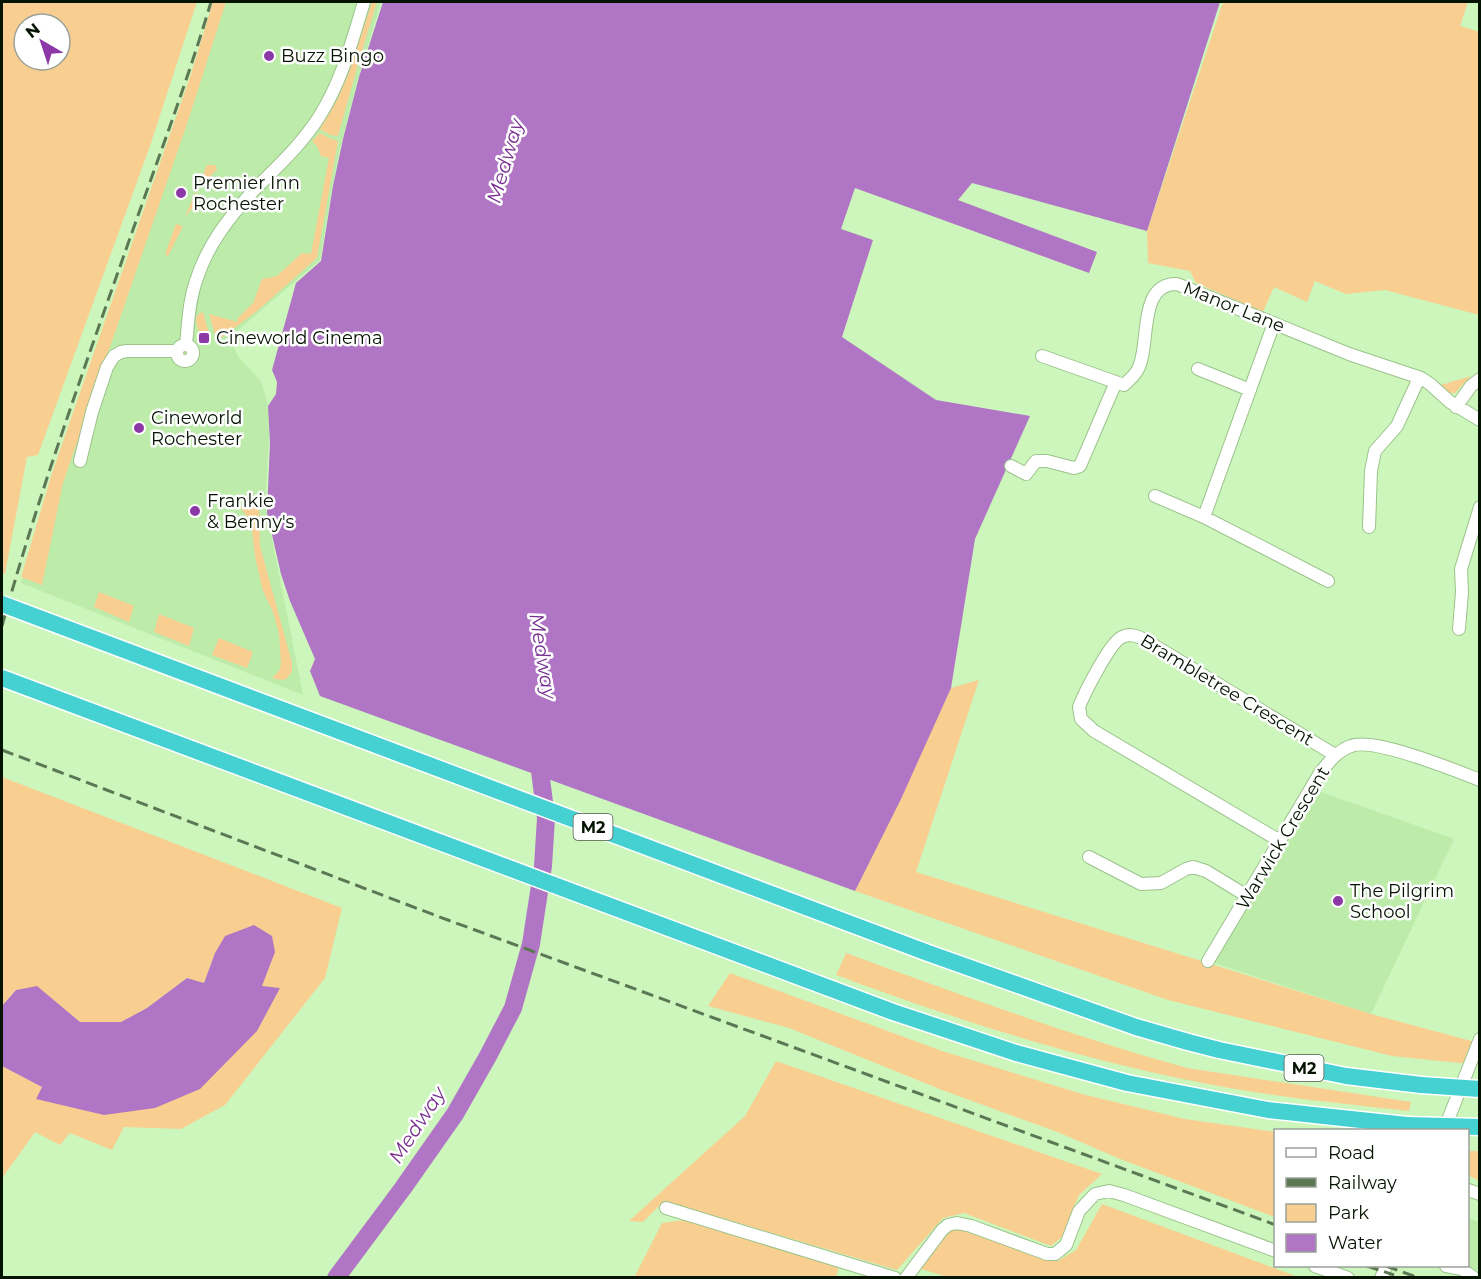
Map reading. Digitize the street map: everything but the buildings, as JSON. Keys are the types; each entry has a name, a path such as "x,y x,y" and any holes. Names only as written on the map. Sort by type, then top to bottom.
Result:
{"highway":[{"name":"M2","path":"2,603 918,949 1136,1027 1219,1050 1346,1076 1479,1089"},
{"path":"2,678 926,1024 1016,1053 1126,1083 1268,1110 1407,1125 1479,1127"}],"street":[{"path":"80,461 92,412 107,367 121,352 181,348 195,283 204,260 230,218 301,141 319,117 343,71 364,2"},
{"name":"Manor Lane","path":"1116,382 1124,385 1135,375 1141,365 1146,322 1157,291 1170,284 1177,284 1349,354 1419,378 1430,384 1456,407 1479,420"},
{"path":"1204,517 1274,323"},
{"path":"1011,466 1026,474 1036,461 1047,461 1074,468 1080,466 1116,382 1041,356"},
{"path":"1197,369 1250,390"},
{"path":"1369,527 1371,471 1375,451 1396,426 1419,378"},
{"path":"1456,407 1479,379"},
{"path":"1155,496 1204,517 1328,581"},
{"path":"1459,629 1461,568 1479,507"},
{"name":"Brambletree Crescent","path":"1280,841 1085,724 1079,714 1079,707 1109,652 1118,639 1135,635 1335,754"},
{"name":"Warwick Crescent","path":"1208,961 1320,773 1335,754 1353,745 1379,745 1479,780"},
{"path":"1089,857 1141,884 1161,883 1194,867 1206,871 1247,896"},
{"path":"1445,1129 1479,1039"},
{"path":"906,1278 942,1230 948,1225 957,1223 1047,1254 1055,1254 1066,1245 1079,1211 1085,1204 1095,1194 1109,1191 1274,1251"},
{"path":"666,1208 895,1278"},
{"path":"1318,1267 1348,1278"},
{"path":"1451,1267 1462,1269 1474,1278"}],"shaded area":[{"path":"218,2 381,2 338,157 320,260 229,338 239,358 261,381 268,405 269,436 265,504 303,695 21,583 205,49"},
{"name":"The Pilgrim School","path":"1318,791 1454,839 1371,1014 1214,963"},
{"path":"1469,1218 1479,1222 1479,1272 1469,1267"}],"green space":[{"path":"2,2 197,2 150,146 38,455 27,457 5,574 2,573"},
{"path":"213,2 226,2 187,124 63,483 42,585 21,577 52,473 191,74"},
{"path":"372,2 377,2 338,136 330,135 320,129 348,75"},
{"path":"1223,2 1468,2 1460,26 1480,32 1479,315 1385,290 1346,294 1315,281 1307,302 1274,287 1263,312 1196,283 1190,271 1148,263 1147,231"},
{"path":"320,133 338,141 317,258 257,311 217,341 209,314 237,322 238,318 253,303 262,279 277,276 302,253 311,254 329,158 321,156 312,141"},
{"path":"207,165 215,165 217,169 197,191 193,203 195,205 185,217"},
{"path":"176,224 183,226 168,256 165,254"},
{"path":"203,312 211,341 204,337 197,327 197,315"},
{"path":"1471,376 1455,393 1448,393 1441,385"},
{"path":"243,500 250,501 259,510 260,546 292,663 292,672 286,679 272,678 279,671 281,664 279,633 273,612 263,591 255,557 251,521 241,509"},
{"path":"99,592 134,606 129,622 94,607"},
{"path":"159,614 194,628 189,646 154,632"},
{"path":"219,638 253,652 247,668 212,655"},
{"path":"979,680 916,872 1371,1014 1479,1043 1479,1065 1392,1056 1168,1000 855,891 951,688"},
{"path":"2,777 342,908 325,978 225,1105 181,1129 124,1127 112,1150 70,1133 60,1145 35,1132 3,1177 2,1066 42,1087 37,1099 279,988 261,986 215,953 204,983 187,978 147,1008 121,1022 80,1022 36,987 16,990 2,1006"},
{"path":"846,953 973,999 1144,1056 1187,1068 1411,1102 1409,1111 1247,1091 1147,1071 1057,1048 968,1021 836,975"},
{"path":"730,973 942,1051 1082,1094 1185,1119 1274,1132 1274,1217 1120,1159 1060,1133 942,1090 789,1028 708,1006"},
{"path":"776,1061 1102,1174 1079,1195 1062,1237 1051,1246 964,1213 943,1218 897,1270 664,1201 643,1222 629,1221 745,1116"},
{"path":"1469,1151 1479,1151 1479,1181 1469,1176"},
{"path":"1102,1204 1298,1277 951,1278 921,1269 947,1230 957,1229 1058,1261 1076,1250"},
{"path":"685,1220 840,1264 836,1277 634,1278 662,1223"}],"water":[{"path":"383,2 1220,2 1147,231 972,183 958,200 1097,252 1089,273 855,188 841,229 873,240 842,337 936,400 1030,416 975,539 951,688 901,799 855,891 320,696 310,671 315,659 281,574 267,513 270,443 268,406 276,394 277,382 272,370 296,283 321,261 343,139 359,77"},
{"path":"254,925 272,936 275,952 262,986 280,988 257,1031 200,1089 155,1108 104,1115 36,1099 42,1087 2,1066 2,1006 16,990 37,986 80,1022 121,1022 147,1008 187,978 204,983 215,953 225,936"}],"waterway":[{"name":"Medway","path":"336,1278 455,1114 513,1008 531,944 543,866 546,818 538,755"}],"railway":[{"path":"2,626 32,524 66,422 211,2"},
{"path":"2,750 437,916 1274,1224"},
{"path":"1370,1267 1394,1275"},
{"path":"1389,1267 1419,1278"}],"place":[{"name":"Buzz Bingo","path":"269,56"},
{"name":"Premier Inn Rochester","path":"181,193"},
{"name":"Cineworld Cinema","path":"204,338"},
{"name":"Cineworld Rochester","path":"139,428"},
{"name":"Frankie & Benny's","path":"195,511"},
{"name":"The Pilgrim School","path":"1338,901"}]}
